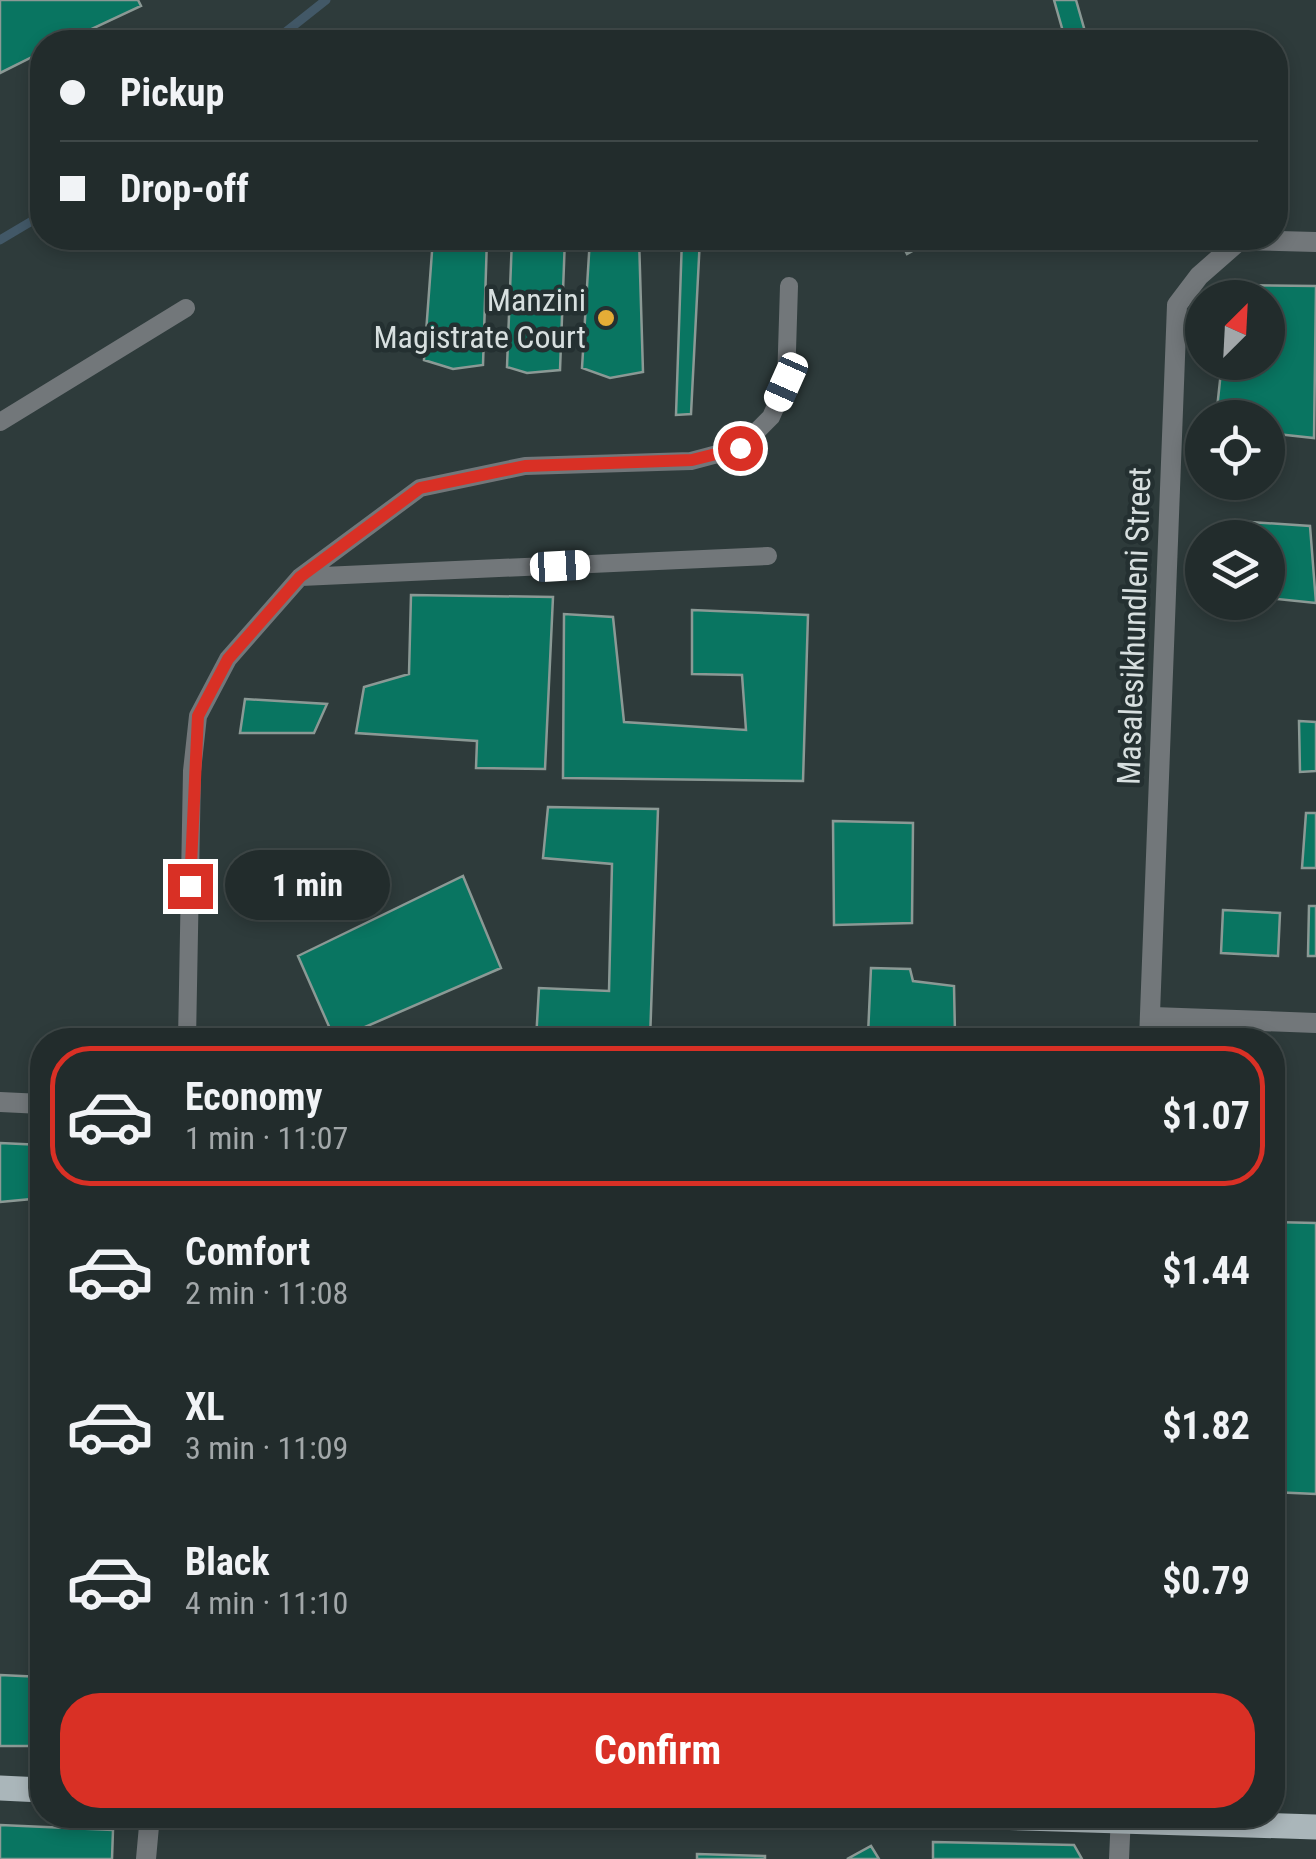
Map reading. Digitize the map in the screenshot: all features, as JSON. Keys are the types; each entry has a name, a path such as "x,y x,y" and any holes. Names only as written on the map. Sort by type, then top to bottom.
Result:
{"main road":[{"path":"0,1788 30,1789"},
{"path":"1285,1826 1316,1827"}],"street":[{"name":"Masalesikhundleni Street","path":"1288,241 1316,242"},
{"name":"Masalesikhundleni Street","path":"1151,1028 1177,304 1198,276 1228,250"},
{"path":"1153,1017 1316,1023"},
{"path":"0,1102 30,1103"},
{"path":"146,1859 149,1828"},
{"path":"1119,1859 1120,1828"}],"lane":[{"path":"187,1028 192,771 198,716 228,659 300,577 420,488 525,466 692,460 740,448 770,417 786,382 789,286"},
{"path":"0,422 186,308"},
{"path":"300,577 768,556"}],"building":[{"path":"0,0 138,0 141,6 90,30 30,30 30,58 0,73"},
{"path":"1054,0 1076,0 1085,30 1063,30"},
{"path":"432,250 487,250 483,365 453,369 424,360"},
{"path":"512,250 565,250 560,370 527,373 507,367"},
{"path":"589,250 639,250 643,372 610,378 582,368"},
{"path":"682,250 699,250 691,414 676,415"},
{"path":"1285,286 1316,286 1314,438 1285,435 1285,400 1218,400 1220,380 1285,380"},
{"path":"1285,524 1310,526 1316,603 1285,600"},
{"path":"411,595 553,597 545,769 476,768 477,741 356,733 364,687 409,674"},
{"path":"692,610 808,615 803,781 563,778 564,614 613,617 624,722 746,730 742,675 692,674"},
{"path":"245,699 327,704 314,733 240,733"},
{"path":"1299,721 1316,722 1316,771 1300,772"},
{"path":"548,807 658,809 650,1028 537,1028 539,988 609,991 612,864 543,858"},
{"path":"1306,813 1316,813 1316,868 1302,868"},
{"path":"833,821 913,823 912,923 834,925"},
{"path":"463,876 501,968 363,1028 330,1028 298,956"},
{"path":"1309,906 1316,906 1316,956 1308,956"},
{"path":"1223,910 1280,913 1278,956 1221,953"},
{"path":"871,968 910,969 913,981 954,986 955,1028 868,1028"},
{"path":"0,1143 30,1144 30,1199 0,1202"},
{"path":"1285,1222 1316,1223 1316,1494 1285,1493"},
{"path":"0,1675 30,1676 30,1746 0,1746"},
{"path":"0,1825 113,1830 112,1859 0,1859"},
{"path":"933,1842 1074,1845 1082,1859 933,1859"},
{"path":"871,1846 879,1859 847,1859"},
{"path":"697,1854 765,1856 765,1859 697,1859"}],"waterway":[{"path":"288,30 326,0"},
{"path":"0,240 30,222"}],"place":[{"name":"Manzini Magistrate Court","path":"606,318"}],"route":[{"path":"190,886 192,771 198,716 228,659 300,577 420,488 525,466 692,460 740,448"}]}
